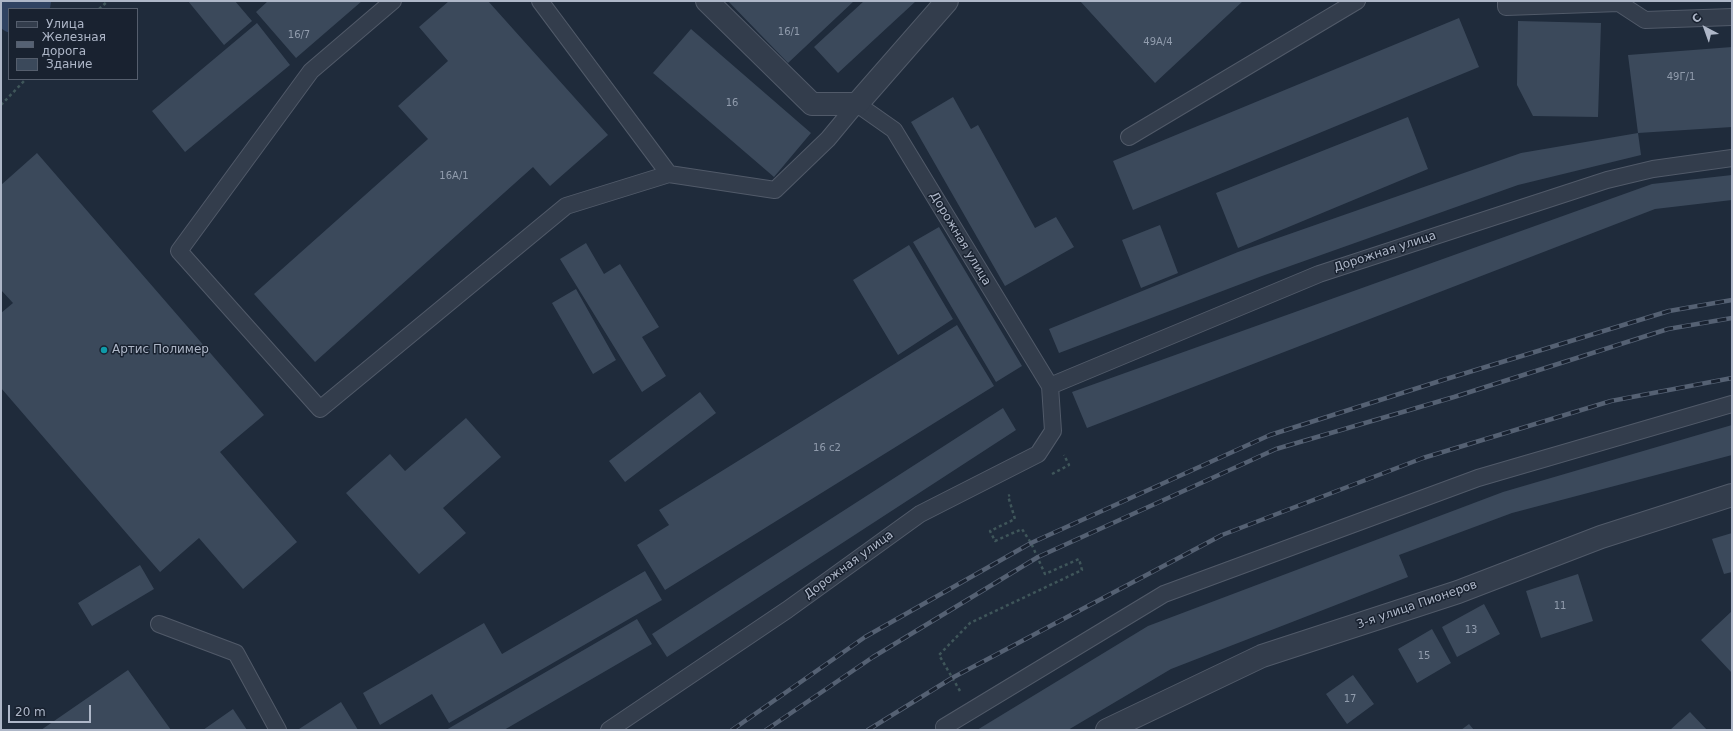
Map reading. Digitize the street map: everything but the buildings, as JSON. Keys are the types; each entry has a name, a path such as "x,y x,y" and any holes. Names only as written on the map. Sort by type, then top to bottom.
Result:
{"street":[{"path":"707,1 812,104 857,104 947,1"},
{"name":"3-я улица Пионеров","path":"1108,730 1262,656 1458,592 1601,537 1732,495"}],"lane":[{"path":"393,1 311,71 179,251 320,409 566,206 669,174 775,190 828,139 857,104"},
{"path":"540,1 669,174"},
{"path":"1129,137 1358,1"},
{"path":"1506,1 1506,7 1619,3 1645,20 1732,17"},
{"name":"Дорожная улица","path":"609,730 787,610 920,514 1038,454 1053,431 1050,386 894,130 857,104"},
{"name":"Дорожная улица","path":"1050,386 1319,274 1607,180 1653,168 1732,158"},
{"path":"945,730 944,727 1164,594 1478,478 1732,404"},
{"path":"159,624 236,653 278,730"}],"path":[{"path":"100,8 108,1"},
{"path":"1,105 25,80"},
{"path":"1049,475 1069,465 1053,431"},
{"path":"962,693 939,655 970,622 1082,570 1079,559 1045,574 1031,543 1022,529 995,541 990,531 1015,519 1008,496 1015,492"}],"waterway":[{"path":"18,8 26,1"}],"railway":[{"path":"732,730 865,637 1031,543 1270,435 1669,311 1732,300"},
{"path":"766,730 873,657 1038,557 1276,449 1454,397 1668,329 1732,318"},
{"path":"868,730 952,678 1222,535 1423,458 1611,401 1732,378"}],"place":[{"name":"Артис Полимер","path":"104,350"}]}
